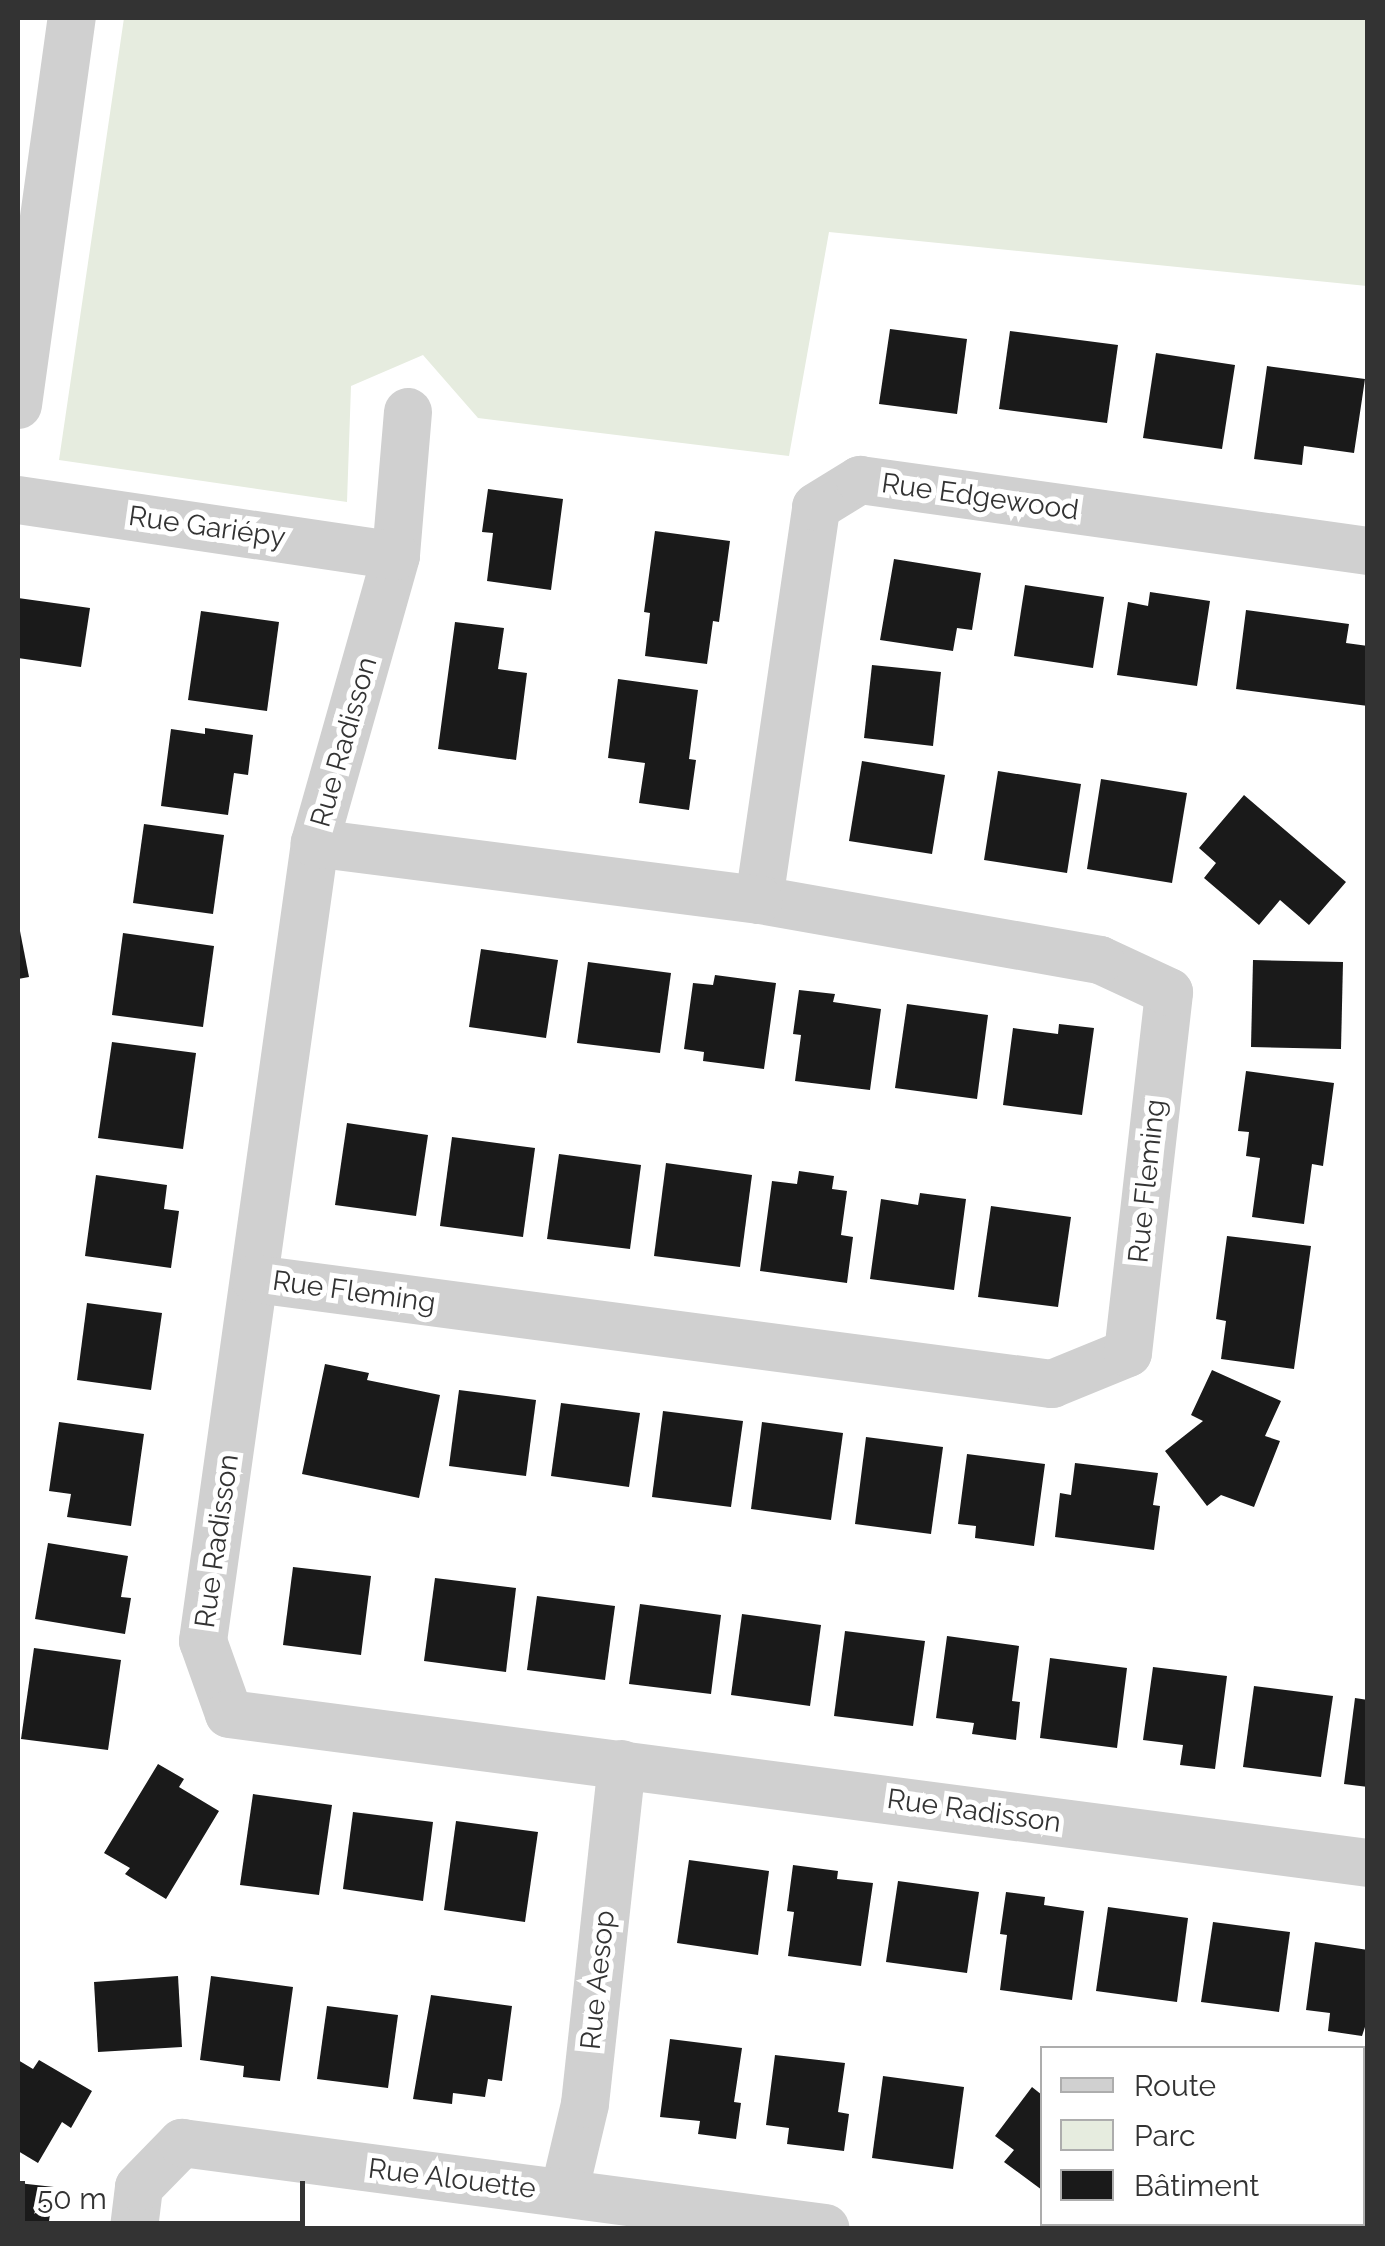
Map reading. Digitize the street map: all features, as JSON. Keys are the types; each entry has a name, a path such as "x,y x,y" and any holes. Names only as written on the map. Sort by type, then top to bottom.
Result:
{"street":[{"path":"18,405 72,18"},
{"name":"Rue Radisson","path":"408,412 396,556 315,843 203,1641 229,1714 1368,1863"},
{"name":"Rue Edgewood","path":"759,900 816,507 860,480 1368,550"},
{"name":"Rue Gariépy","path":"18,500 396,556"},
{"name":"Rue Fleming","path":"256,1279 1052,1384 1128,1354 1168,992 1100,960 759,900 315,843"},
{"name":"Rue Aesop","path":"564,2194 585,2104 622,1764"},
{"name":"Rue Alouette","path":"134,2228 138,2187 182,2144 825,2228"}],"green space":[{"path":"124,18 1367,18 1367,286 829,232 789,456 478,418 423,355 351,386 347,502 59,460"}],"building":[{"path":"890,329 967,339 957,414 879,404"},
{"path":"1010,331 1118,345 1107,423 999,409"},
{"path":"1156,353 1235,365 1222,449 1143,438"},
{"path":"1267,366 1365,379 1354,453 1304,446 1302,465 1254,459"},
{"path":"488,489 563,499 551,590 487,581 493,533 482,532"},
{"path":"655,531 730,541 719,622 713,621 707,664 645,656 650,613 644,612"},
{"path":"894,559 981,573 972,630 957,628 953,651 880,640"},
{"path":"1025,585 1104,597 1093,668 1014,656"},
{"path":"1150,592 1210,601 1197,686 1117,675 1128,602 1148,606"},
{"path":"18,598 90,608 81,667 18,658"},
{"path":"1246,610 1349,624 1346,643 1368,646 1368,706 1236,689"},
{"path":"201,611 279,622 267,711 188,700"},
{"path":"455,622 504,628 498,669 527,673 516,760 438,749"},
{"path":"872,665 941,672 933,746 864,738"},
{"path":"618,679 698,690 689,759 696,760 689,810 639,803 645,763 608,758"},
{"path":"205,728 253,735 248,775 234,773 228,815 161,806 171,729 205,734"},
{"path":"862,761 945,775 932,854 849,841"},
{"path":"998,771 1081,784 1067,873 984,860"},
{"path":"1101,779 1187,793 1172,883 1087,869"},
{"path":"1244,795 1346,882 1309,925 1280,900 1259,925 1204,878 1216,863 1199,848"},
{"path":"144,824 224,835 213,914 133,903"},
{"path":"18,927 29,977 18,979"},
{"path":"123,933 214,946 203,1027 112,1015"},
{"path":"481,949 558,960 546,1038 469,1027"},
{"path":"1253,960 1343,962 1341,1049 1251,1047"},
{"path":"588,962 671,973 660,1053 577,1043"},
{"path":"715,975 776,983 764,1069 703,1061 704,1052 684,1049 693,983 713,985"},
{"path":"799,990 835,994 833,1002 881,1009 870,1090 795,1081 801,1035 793,1034"},
{"path":"907,1004 988,1015 977,1099 895,1088"},
{"path":"1059,1024 1094,1028 1082,1115 1003,1105 1013,1028 1058,1034"},
{"path":"112,1042 196,1053 183,1149 98,1138"},
{"path":"1246,1071 1334,1083 1323,1166 1312,1164 1304,1224 1252,1217 1260,1158 1246,1156 1249,1132 1238,1131"},
{"path":"347,1123 428,1135 416,1216 335,1205"},
{"path":"452,1137 535,1148 523,1237 440,1226"},
{"path":"559,1154 641,1165 630,1249 547,1239"},
{"path":"666,1163 752,1175 740,1267 654,1256"},
{"path":"799,1171 834,1176 832,1189 847,1191 841,1235 853,1237 847,1283 760,1271 772,1181 797,1184"},
{"path":"96,1175 167,1185 164,1209 179,1211 171,1268 85,1256"},
{"path":"920,1193 966,1199 954,1290 870,1279 881,1199 918,1205"},
{"path":"991,1206 1071,1217 1058,1307 978,1297"},
{"path":"1227,1236 1311,1246 1294,1369 1221,1359 1226,1321 1216,1319"},
{"path":"87,1303 162,1313 151,1390 77,1380"},
{"path":"325,1364 369,1373 367,1380 440,1395 419,1498 302,1474"},
{"path":"1212,1370 1281,1401 1265,1436 1280,1441 1254,1507 1221,1495 1207,1506 1165,1451 1203,1421 1191,1415"},
{"path":"459,1390 536,1400 526,1476 449,1466"},
{"path":"561,1403 640,1413 629,1487 551,1476"},
{"path":"663,1411 743,1421 731,1507 652,1497"},
{"path":"59,1422 144,1434 131,1526 67,1517 71,1494 49,1491"},
{"path":"762,1422 843,1433 831,1520 751,1509"},
{"path":"866,1437 943,1447 931,1534 855,1524"},
{"path":"967,1454 1045,1464 1034,1546 975,1538 976,1526 958,1524"},
{"path":"1075,1463 1158,1473 1153,1505 1160,1506 1154,1550 1055,1537 1060,1493 1071,1495"},
{"path":"48,1543 128,1556 121,1597 131,1598 125,1634 35,1619"},
{"path":"293,1567 371,1576 361,1655 283,1645"},
{"path":"435,1578 516,1588 506,1672 424,1661"},
{"path":"537,1596 615,1606 605,1680 527,1670"},
{"path":"640,1604 721,1615 711,1694 629,1684"},
{"path":"742,1614 821,1625 810,1706 731,1695"},
{"path":"845,1631 925,1641 913,1726 834,1716"},
{"path":"947,1636 1019,1646 1012,1701 1020,1702 1016,1740 972,1734 974,1723 936,1718"},
{"path":"34,1648 121,1660 108,1750 21,1739"},
{"path":"1050,1658 1127,1668 1117,1748 1040,1738"},
{"path":"1153,1667 1227,1676 1215,1769 1180,1765 1183,1745 1143,1740"},
{"path":"1254,1686 1333,1696 1321,1777 1243,1767"},
{"path":"1355,1698 1368,1700 1368,1787 1344,1784"},
{"path":"158,1764 184,1779 179,1787 219,1811 166,1899 125,1874 130,1868 104,1853"},
{"path":"253,1794 332,1805 319,1895 240,1885"},
{"path":"353,1812 433,1822 423,1901 343,1889"},
{"path":"456,1821 538,1832 525,1922 444,1910"},
{"path":"689,1860 769,1871 758,1955 677,1943"},
{"path":"793,1865 838,1871 837,1879 873,1883 861,1966 788,1956 794,1912 787,1911"},
{"path":"898,1881 979,1892 967,1973 886,1962"},
{"path":"1006,1892 1045,1897 1044,1905 1084,1911 1072,2000 1000,1990 1007,1935 1000,1934"},
{"path":"1108,1907 1188,1918 1177,2002 1096,1991"},
{"path":"1213,1922 1290,1932 1279,2012 1201,2002"},
{"path":"1315,1942 1368,1950 1368,2018 1362,2036 1328,2031 1330,2013 1306,2010"},
{"path":"178,1976 182,2047 98,2052 94,1982"},
{"path":"211,1976 293,1987 280,2081 243,2077 244,2066 200,2060"},
{"path":"431,1995 512,2006 502,2081 488,2079 485,2097 453,2093 452,2104 413,2099"},
{"path":"327,2006 398,2015 388,2088 317,2079"},
{"path":"670,2039 742,2048 734,2102 741,2103 736,2139 698,2134 700,2121 660,2117"},
{"path":"775,2055 845,2063 838,2112 849,2114 844,2151 787,2144 789,2128 766,2125"},
{"path":"18,2060 33,2069 39,2060 92,2091 71,2128 62,2122 38,2163 18,2151"},
{"path":"883,2076 964,2087 953,2169 872,2158"},
{"path":"1032,2087 1040,2093 1040,2189 1004,2162 1014,2150 995,2136"},
{"path":"1365,2096 1368,2096 1368,2180 1365,2180"},
{"path":"18,2183 54,2187 48,2228 18,2228"},
{"path":"1076,2226 1160,2228 1076,2228"}]}
